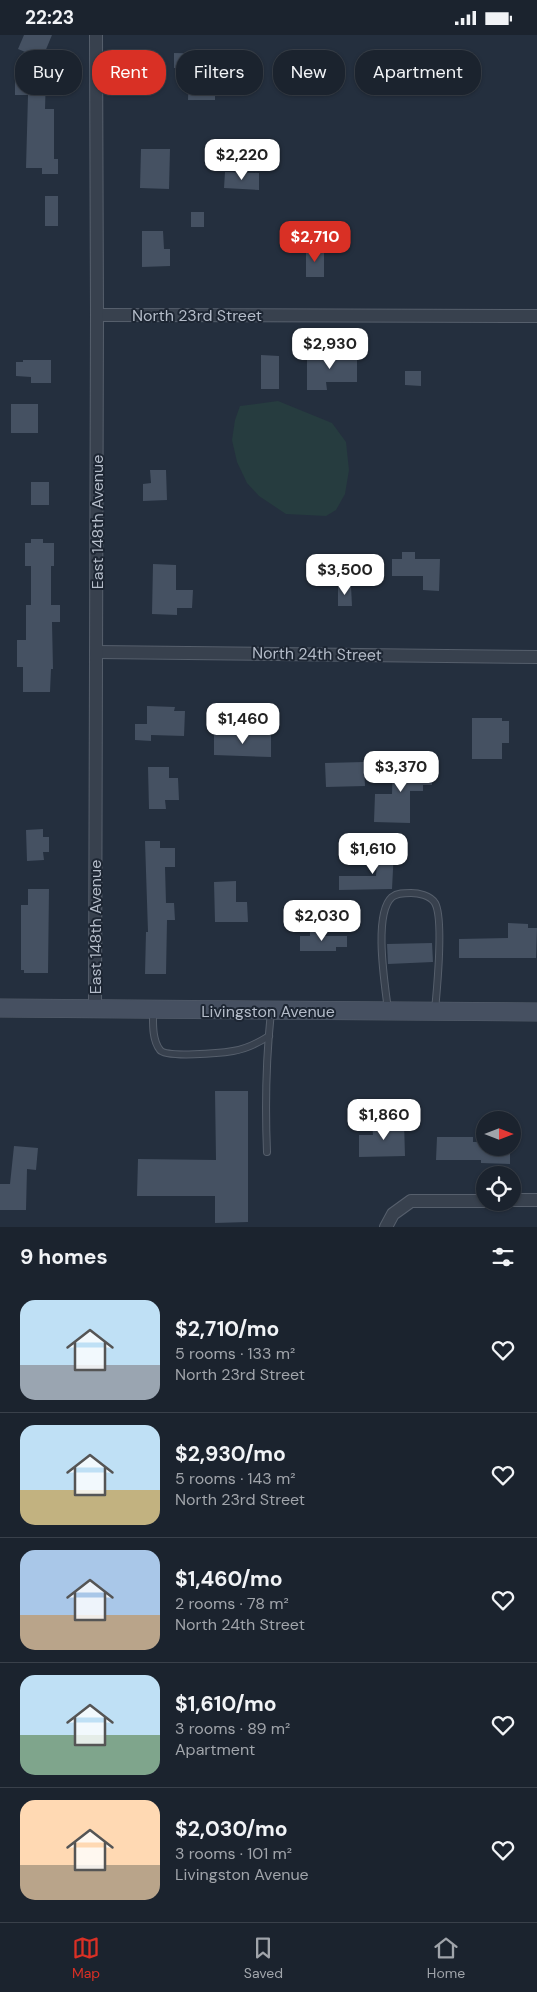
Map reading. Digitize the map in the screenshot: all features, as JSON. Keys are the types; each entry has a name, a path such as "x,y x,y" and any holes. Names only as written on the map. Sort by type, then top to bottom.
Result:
{"street":[{"name":"East 148th Avenue","path":"95,1010 96,35"},
{"name":"North 23rd Street","path":"97,315 537,316"},
{"name":"North 24th Street","path":"96,652 537,657"},
{"name":"Livingston Avenue","path":"0,1008 537,1012"},
{"path":"521,1201 537,1200"},
{"path":"386,1227 393,1214 411,1201 476,1201"}],"lane":[{"path":"388,1011 381,926 389,901 393,895 402,893 417,893 427,896 434,901 437,908 439,951 435,1011"},
{"path":"152,1010 156,1040 159,1049 163,1053 184,1054 233,1051 256,1044 269,1036"},
{"path":"267,1152 265,1104 272,1011"}],"green space":[{"path":"278,401 332,423 346,442 349,470 345,494 336,510 326,516 286,514 259,496 247,483 237,462 232,440 235,420 240,406"}],"building":[{"path":"24,35 52,35 46,50 18,49"},
{"path":"174,53 176,53 176,68 174,68"},
{"path":"28,95 45,95 45,109 54,109 54,159 58,159 58,174 42,174 42,168 26,168"},
{"path":"188,95 215,95 215,100 188,100"},
{"path":"141,149 170,149 169,189 140,188"},
{"path":"225,172 259,173 259,190 224,188"},
{"path":"45,196 58,196 58,226 45,226"},
{"path":"191,212 204,212 204,227 191,227"},
{"path":"142,231 163,231 164,249 170,249 170,266 142,267"},
{"path":"306,248 324,248 324,277 306,277"},
{"path":"261,355 279,356 279,389 261,389"},
{"path":"307,355 357,355 357,382 326,382 327,390 307,390"},
{"path":"23,360 51,360 51,383 31,383 31,377 16,376 16,362 23,362"},
{"path":"405,371 421,371 421,386 405,385"},
{"path":"11,404 38,404 38,433 11,433"},
{"path":"150,470 166,470 167,500 143,501 143,484 151,483"},
{"path":"31,482 49,482 49,505 31,505"},
{"path":"31,539 43,539 43,543 54,543 54,566 51,566 51,605 60,605 60,622 52,622 53,669 51,669 50,692 23,692 23,667 17,667 17,640 26,640 26,605 31,605 31,566 25,566 25,543 31,543"},
{"path":"402,552 415,552 415,559 440,559 439,591 423,590 423,576 392,576 392,559 402,559"},
{"path":"153,564 176,565 176,590 193,590 192,608 177,608 177,615 152,614"},
{"path":"338,586 351,586 352,606 338,606"},
{"path":"147,706 175,707 174,711 185,711 184,736 151,735 151,741 135,740 135,724 147,724"},
{"path":"472,718 502,718 502,721 509,721 509,743 502,743 502,759 472,759"},
{"path":"214,733 271,734 271,757 214,755"},
{"path":"393,760 404,760 404,766 432,766 432,785 423,785 423,791 410,791 410,823 374,822 375,794 392,794"},
{"path":"364,762 365,786 326,787 325,763"},
{"path":"148,767 169,767 169,778 178,778 179,800 165,800 166,809 149,809"},
{"path":"43,829 43,837 49,837 49,852 43,852 44,860 27,861 26,830"},
{"path":"145,841 160,841 160,848 175,848 175,867 165,867 166,903 174,903 175,920 167,920 166,974 145,974 146,932 148,932"},
{"path":"378,850 394,850 392,889 339,890 339,876 376,876"},
{"path":"236,881 236,902 247,902 248,922 215,922 214,882"},
{"path":"28,889 49,889 48,973 24,973 24,970 21,970 21,905 28,905"},
{"path":"508,923 528,924 528,928 537,928 536,958 459,958 459,939 508,938"},
{"path":"324,928 324,936 347,936 347,947 336,947 336,951 300,951 300,936 310,936 310,929"},
{"path":"432,943 433,962 388,964 387,944"},
{"path":"215,1091 248,1091 248,1222 215,1223 215,1196 137,1196 138,1159 216,1160"},
{"path":"404,1122 405,1156 359,1157 359,1135 373,1135 372,1123"},
{"path":"437,1137 473,1137 473,1142 476,1142 476,1156 510,1156 510,1164 481,1163 481,1160 436,1160"},
{"path":"14,1146 38,1148 36,1170 27,1169 26,1210 0,1210 0,1184 10,1184"}]}
